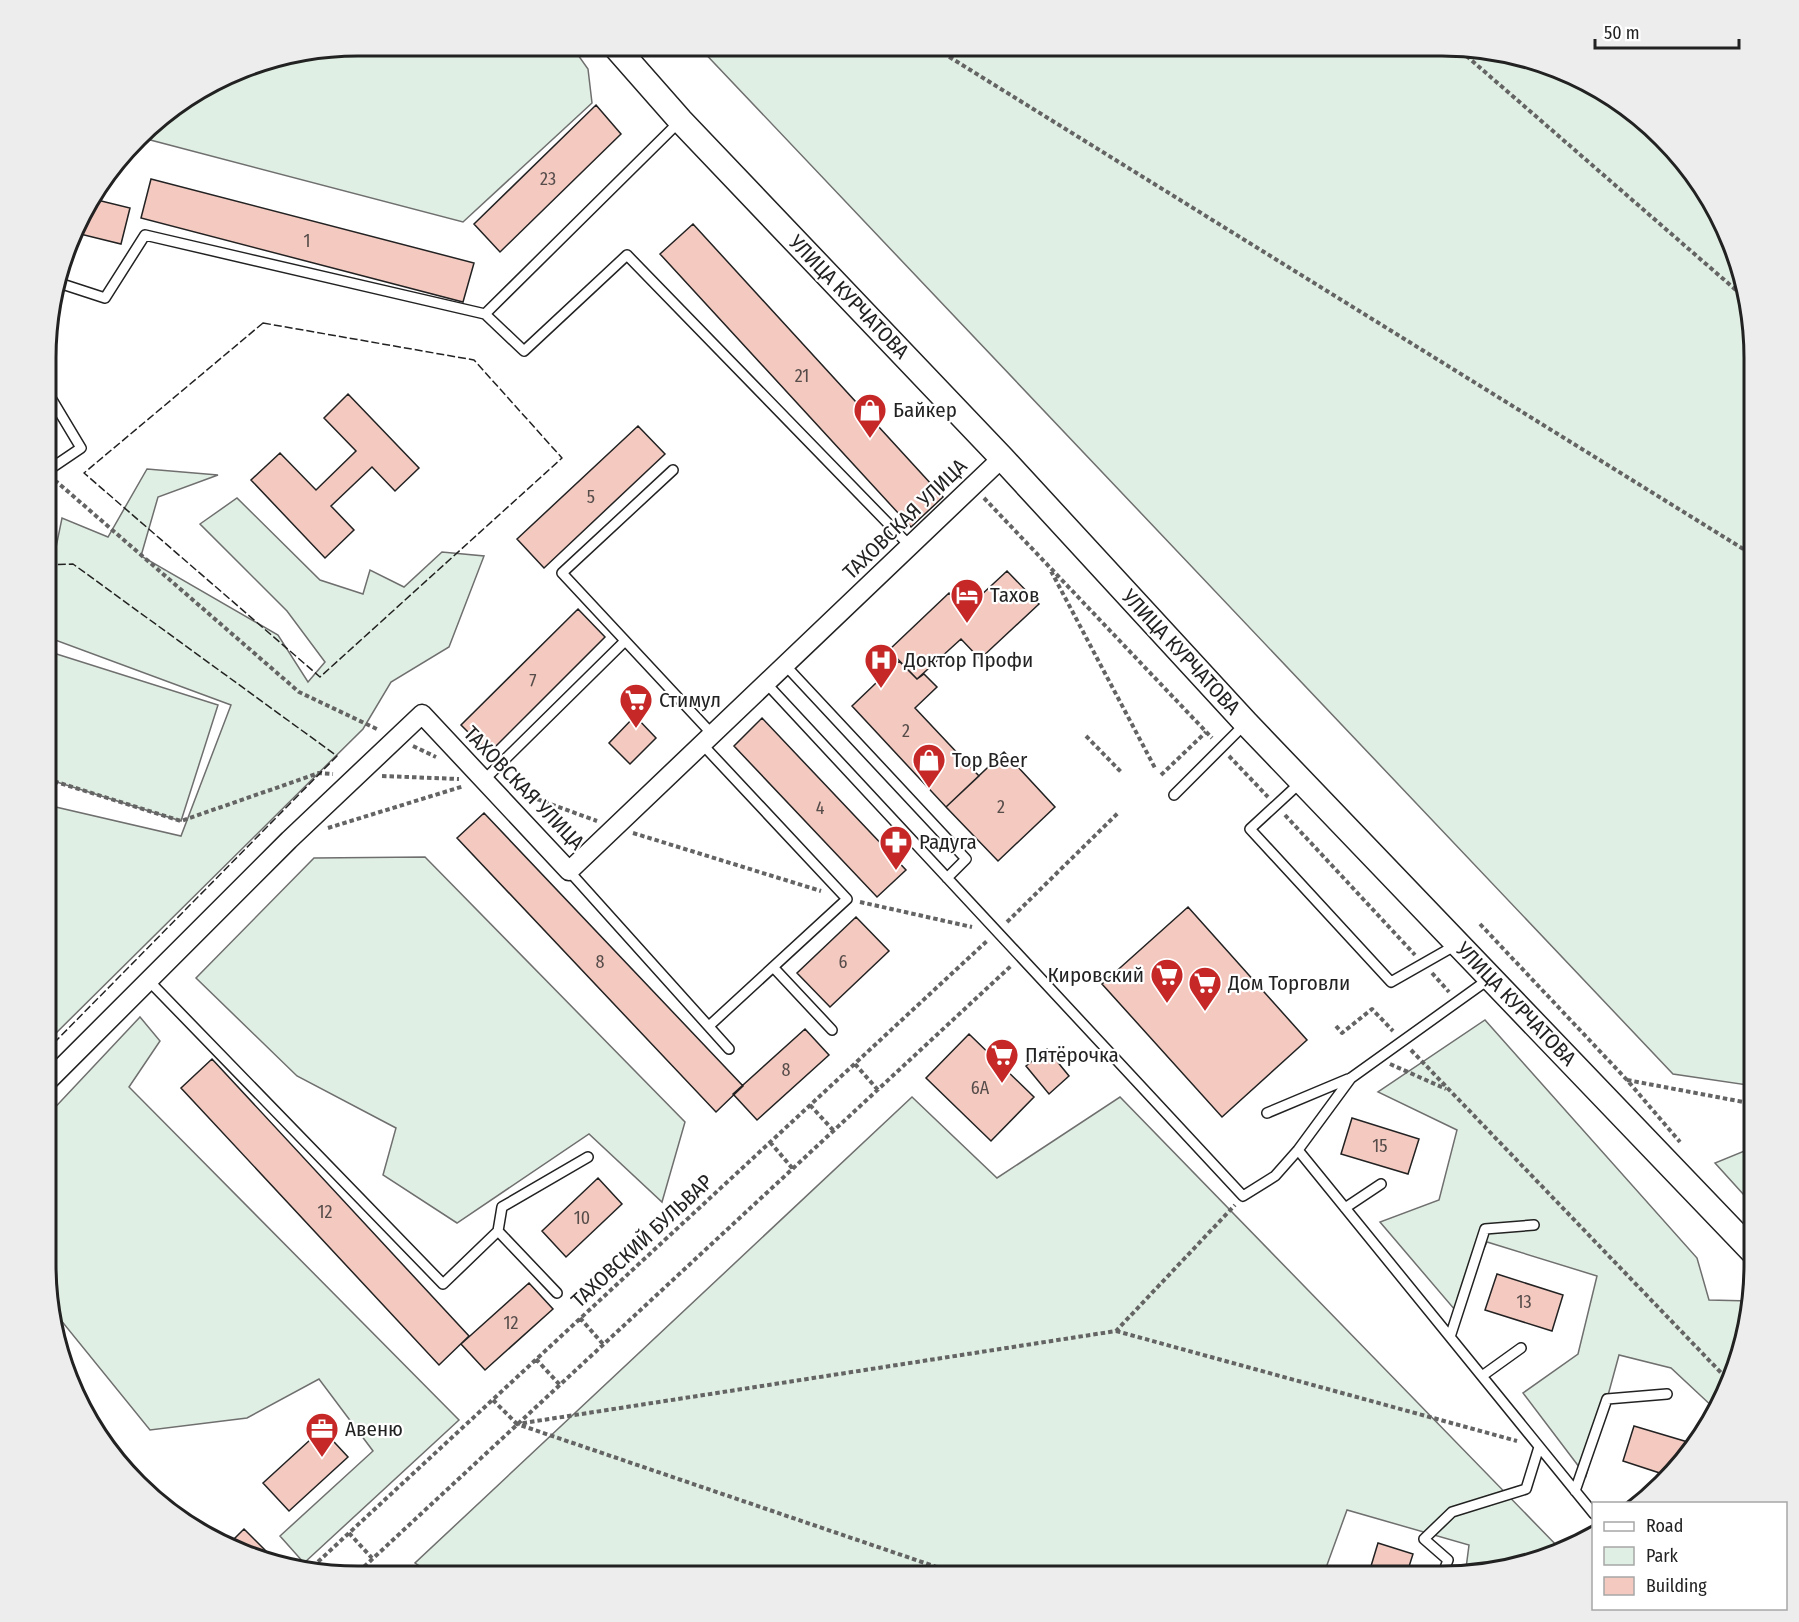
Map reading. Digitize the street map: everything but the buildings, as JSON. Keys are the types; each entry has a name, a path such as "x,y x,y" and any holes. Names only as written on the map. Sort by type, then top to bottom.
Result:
{"main road":[{"name":"УЛИЦА КУРЧАТОВА","path":"624,56 680,120 1002,458 1246,723 1744,1243"}],"street":[{"name":"ТАХОВСКАЯ УЛИЦА","path":"56,1073 289,840 422,714 569,870 1002,458"}],"lane":[{"path":"485,314 680,120"},
{"path":"64,286 105,298 145,235 485,314 524,351 627,255 910,546"},
{"path":"56,406 81,448 56,465"},
{"path":"673,470 562,573 625,641 847,899 709,1026"},
{"path":"484,780 625,641"},
{"path":"785,665 966,858 947,878"},
{"path":"766,683 1243,1196 1275,1176 1298,1150 1351,1078"},
{"path":"1174,795 1246,723"},
{"path":"1302,780 1250,829 1391,982 1458,944"},
{"path":"569,870 729,1049"},
{"path":"773,967 832,1030"},
{"path":"1267,1113 1351,1078 1490,978"},
{"path":"149,981 442,1284 498,1231 502,1207 588,1156"},
{"path":"1298,1150 1592,1513"},
{"path":"1345,1208 1381,1184"},
{"path":"1450,1337 1485,1229 1534,1225"},
{"path":"498,1231 557,1293"},
{"path":"1482,1376 1521,1348"},
{"path":"1575,1491 1607,1399 1667,1394"},
{"path":"1446,1566 1448,1560 1424,1539 1452,1512 1526,1489 1539,1447"}],"path":[{"path":"948,56 1744,549"},
{"path":"1467,57 1736,290"},
{"path":"56,482 299,692 445,762"},
{"path":"1048,565 1155,768"},
{"path":"1161,775 1206,732"},
{"path":"1086,736 1122,773"},
{"path":"56,782 181,821 319,773 484,780"},
{"path":"321,830 484,780"},
{"path":"517,792 615,827 847,899 997,932"},
{"name":"ТАХОВСКИЙ БУЛЬВАР","path":"316,1564 997,932 1119,812"},
{"path":"1479,924 1627,1080 1681,1144"},
{"path":"364,1566 1020,957"},
{"path":"1336,1026 1342,1033 1372,1009 1722,1374"},
{"path":"1377,1059 1450,1090"},
{"path":"855,1064 878,1090"},
{"path":"1627,1080 1744,1102"},
{"path":"810,1105 834,1131"},
{"path":"770,1142 793,1168"},
{"path":"1116,1330 1243,1196"},
{"path":"580,1318 603,1344"},
{"path":"517,1424 1116,1330 1539,1447"},
{"path":"536,1359 560,1385"},
{"path":"493,1400 517,1424 934,1566"},
{"path":"349,1533 372,1558"}],"green space":[{"path":"338,56 579,56 588,69 592,103 463,222 149,139 190,106 224,87 261,72 299,61"},
{"path":"707,56 1461,56 1481,58 1538,72 1592,96 1641,130 1669,158 1693,190 1720,242 1738,299 1744,358 1744,1085 1673,1074"},
{"path":"147,469 218,475 158,497 141,556 278,635 308,682 325,662 287,611 200,524 237,498 320,580 363,594 370,570 404,587 442,552 484,556 449,647 391,682 363,729 56,1033 56,807 181,836 231,705 56,640 56,547 62,518 108,537"},
{"path":"56,654 218,705 181,821 56,782"},
{"path":"425,857 685,1122 662,1202 589,1134 457,1223 383,1175 396,1128 297,1076 196,978 314,858"},
{"path":"140,1017 160,1041 129,1087 459,1420 305,1562 280,1536 373,1451 319,1379 247,1418 150,1430 60,1320 56,1284 56,1106"},
{"path":"1485,1020 1697,1258 1709,1300 1741,1301 1733,1343 1709,1404 1671,1368 1619,1355 1586,1476 1523,1393 1578,1354 1597,1276 1487,1242 1455,1310 1380,1222 1439,1200 1457,1130 1378,1092"},
{"path":"912,1097 997,1178 1120,1097 1555,1544 1500,1561 1466,1565 1469,1545 1347,1510 1327,1566 420,1566 415,1563"},
{"path":"1744,1151 1744,1195 1715,1163"}],"fence":[{"path":"263,323 474,360 562,458 320,677 84,473 263,323"},
{"path":"56,565 73,564 337,756 56,1041"}],"place":[{"name":"Байкер","path":"870,439"},
{"name":"Тахов","path":"967,624"},
{"name":"Доктор Профи","path":"881,689"},
{"name":"Стимул","path":"636,729"},
{"name":"Top Beer","path":"929,789"},
{"name":"Радуга","path":"896,871"},
{"name":"Кировский","path":"1167,1004"},
{"name":"Дом Торговли","path":"1205,1012"},
{"name":"Пятёрочка","path":"1002,1084"},
{"name":"Авеню","path":"322,1458"}]}
